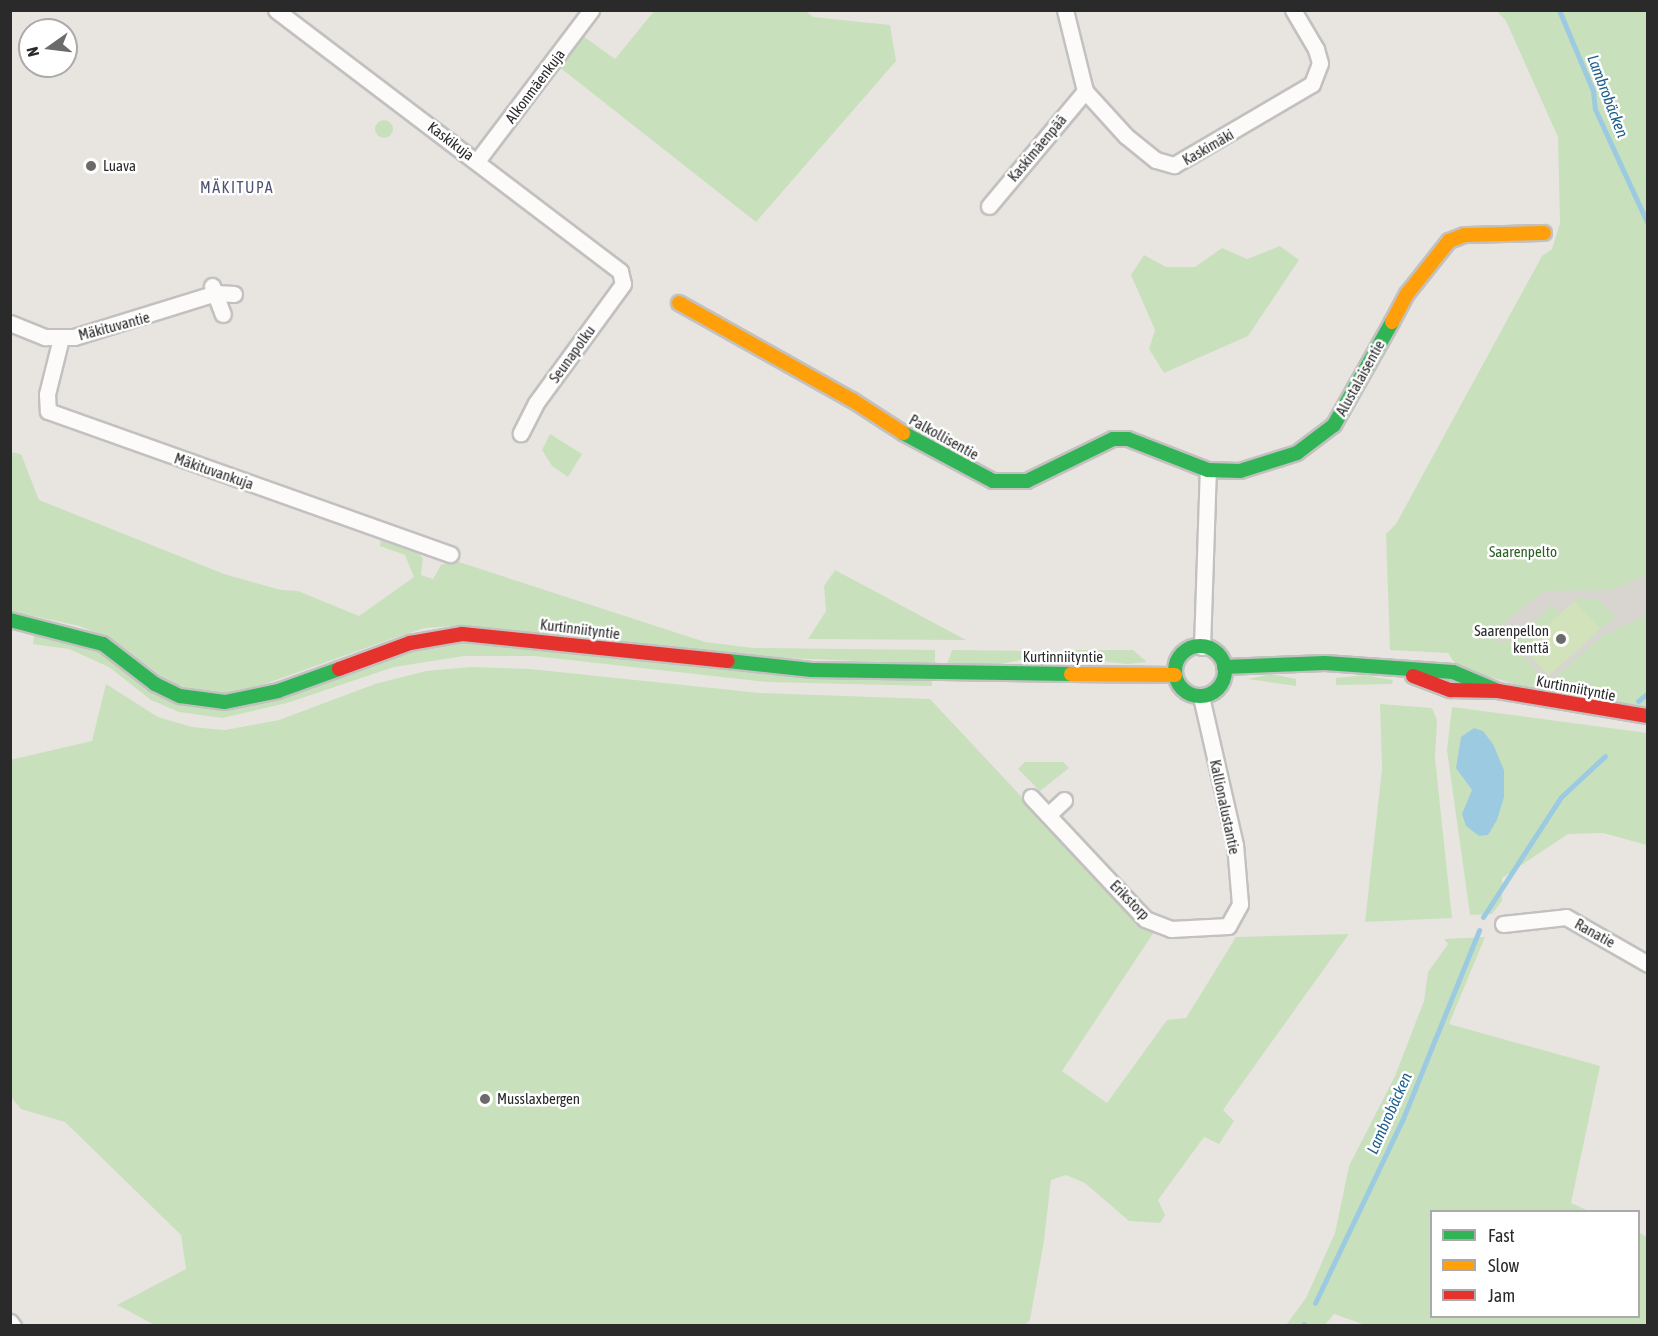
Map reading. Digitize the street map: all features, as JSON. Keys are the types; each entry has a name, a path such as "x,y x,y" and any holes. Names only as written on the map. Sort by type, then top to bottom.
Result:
{"street":[{"name":"Kaskikuja","path":"276,10 477,161 622,276"},
{"name":"Alkonmäenkuja","path":"477,161 591,10"},
{"name":"Kaskimäki","path":"1065,10 1085,91 1103,115 1129,138 1156,160 1174,165 1312,84 1320,63 1316,49 1293,10"},
{"name":"Kaskimäenpää","path":"989,206 1085,91"},
{"name":"Alustalaisentie","path":"1208,470 1240,471 1270,464 1297,453 1334,425 1407,294 1449,241 1465,235 1544,233"},
{"name":"Seunapolku","path":"521,433 536,403 623,284 622,276"},
{"path":"214,289 223,314"},
{"name":"Mäkituvantie","path":"10,323 33,334 61,339 175,309 214,289 234,294"},
{"name":"Palkollisentie","path":"680,303 852,400 921,445 993,481 1027,481 1099,443 1113,439 1128,439 1164,456 1208,470"},
{"name":"Mäkituvankuja","path":"61,339 47,394 48,411 450,554"},
{"path":"1202,647 1208,470"},
{"name":"Kurtinniityntie","path":"10,620 103,644 155,684 180,696 225,702 278,691 410,643 462,634 812,670 1175,675"},
{"path":"1202,647 1219,656 1224,667 1218,687 1201,696 1186,692 1175,675 1180,656 1202,647"},
{"name":"Kurtinniityntie","path":"1224,667 1325,663 1397,670 1452,672 1498,691 1620,714 1647,716"},
{"name":"Kallionalustantie","path":"1201,696 1235,845 1240,904 1235,919"},
{"name":"Erikstorp","path":"1031,797 1145,919 1159,926 1215,927 1228,926 1235,919"},
{"path":"1048,815 1064,800"},
{"name":"Ranatie","path":"1503,924 1566,917 1647,964"},
{"path":"10,1322 14,1326"}],"green space":[{"path":"655,10 806,11 813,17 890,25 896,61 756,222 558,66 583,36 615,59"},
{"name":"Saarenpelto","path":"1497,11 1647,11 1647,708 1518,685 1458,668 1448,653 1390,650 1386,534 1396,524 1542,256 1552,249 1560,223 1558,137 1506,21"},
{"path":"380,120 388,120 393,125 391,136 380,138 375,133 375,125"},
{"path":"1280,246 1299,260 1248,336 1164,373 1149,349 1155,330 1131,275 1144,255 1166,267 1195,267 1222,248 1247,259"},
{"path":"550,434 582,454 568,477 552,466 542,450"},
{"path":"10,452 21,454 39,500 224,574 281,590 298,591 359,616 414,577 405,555 380,546 381,536 415,547 423,559 421,575 433,579 441,565 456,561 705,642 754,648 935,650 935,664 782,658 454,626 425,628 262,685 223,693 197,690 171,683 113,640 79,626 11,611"},
{"path":"835,570 966,640 808,639 826,611 824,586"},
{"name":"Saarenpellon kenttä","path":"1574,601 1600,629 1549,676 1524,648"},
{"path":"34,635 100,653 154,694 181,705 443,642 932,680 932,686 767,682 534,656 464,656 394,667 287,703 222,718 179,712 151,700 109,667 69,649 33,644"},
{"path":"952,650 1030,651 1030,658 1001,664 947,664"},
{"path":"1070,650 1133,650 1147,662 1128,664 1070,658"},
{"path":"471,667 530,669 760,693 930,699 1139,922 1154,932 1062,1071 1107,1103 1167,1020 1186,1018 1236,937 1349,934 1223,1110 1234,1121 1219,1144 1204,1137 1158,1200 1165,1215 1160,1223 1129,1221 1085,1183 1066,1175 1051,1180 1044,1241 1030,1320 1025,1325 155,1325 117,1305 186,1269 181,1235 65,1122 21,1109 11,1097 10,760 92,741 106,684 158,717 192,727 225,730 279,720 375,684 426,671"},
{"path":"1272,674 1296,679 1296,686 1248,679"},
{"path":"1364,675 1393,680 1392,684 1336,685 1336,678"},
{"path":"1380,704 1432,708 1437,720 1435,758 1452,918 1365,922 1382,769"},
{"path":"1452,707 1647,733 1647,845 1603,833 1568,834 1502,878 1502,901 1492,914 1470,915 1447,750"},
{"path":"1025,762 1063,762 1069,768 1040,791 1018,769"},
{"path":"1485,937 1449,1024 1600,1066 1571,1203 1587,1210 1430,1210 1430,1318 1640,1318 1640,1234 1647,1237 1647,1325 1368,1326 1334,1314 1325,1325 1286,1325 1306,1298 1335,1233 1349,1166 1395,1076 1424,1001 1428,972 1448,944 1444,939"}],"shaded area":[{"path":"1647,575 1646,615 1601,637 1548,683 1507,639 1500,644 1493,632 1544,591 1612,590","holes":["1578,598 1599,599 1615,617 1548,676 1514,639 1552,605 1560,614"]}],"water":[{"path":"1474,728 1483,731 1493,744 1504,770 1504,797 1497,820 1488,835 1479,836 1466,826 1462,814 1472,790 1456,768 1461,737"}],"waterway":[{"name":"Lambrobäcken","path":"1559,10 1593,91 1595,109 1648,224"},
{"name":"Lambrobäcken","path":"1638,701 1648,693"},
{"name":"Lambrobäcken","path":"1483,917 1561,797 1605,756"},
{"name":"Lambrobäcken","path":"1315,1303 1402,1121 1479,930"}],"traffic: fast":[{"path":"903,433 993,481 1027,481 1113,439 1128,439 1208,470 1240,471 1297,453 1334,425 1392,322"},
{"path":"10,620 103,644 155,684 180,696 225,702 278,691 339,669"},
{"path":"1200,646 1209,648 1220,657 1225,671 1223,680 1214,691 1200,696 1191,694 1180,685 1175,671 1177,662 1186,651 1200,646"},
{"path":"728,661 812,670 1071,674"},
{"path":"1224,667 1325,663 1453,672 1498,691"}],"traffic: slow":[{"path":"1392,322 1407,294 1449,241 1465,235 1544,233"},
{"path":"679,303 852,400 903,433"},
{"path":"1071,674 1175,675"}],"traffic: jam":[{"path":"339,669 410,643 462,634 728,661"},
{"path":"1413,676 1450,690 1498,691 1648,716"}],"place":[{"name":"Luava","path":"91,166"},
{"name":"Saarenpellon kenttä","path":"1561,639"},
{"name":"Musslaxbergen","path":"485,1099"}],"district":[{"name":"MÄKITUPA","path":"237,187"}]}
